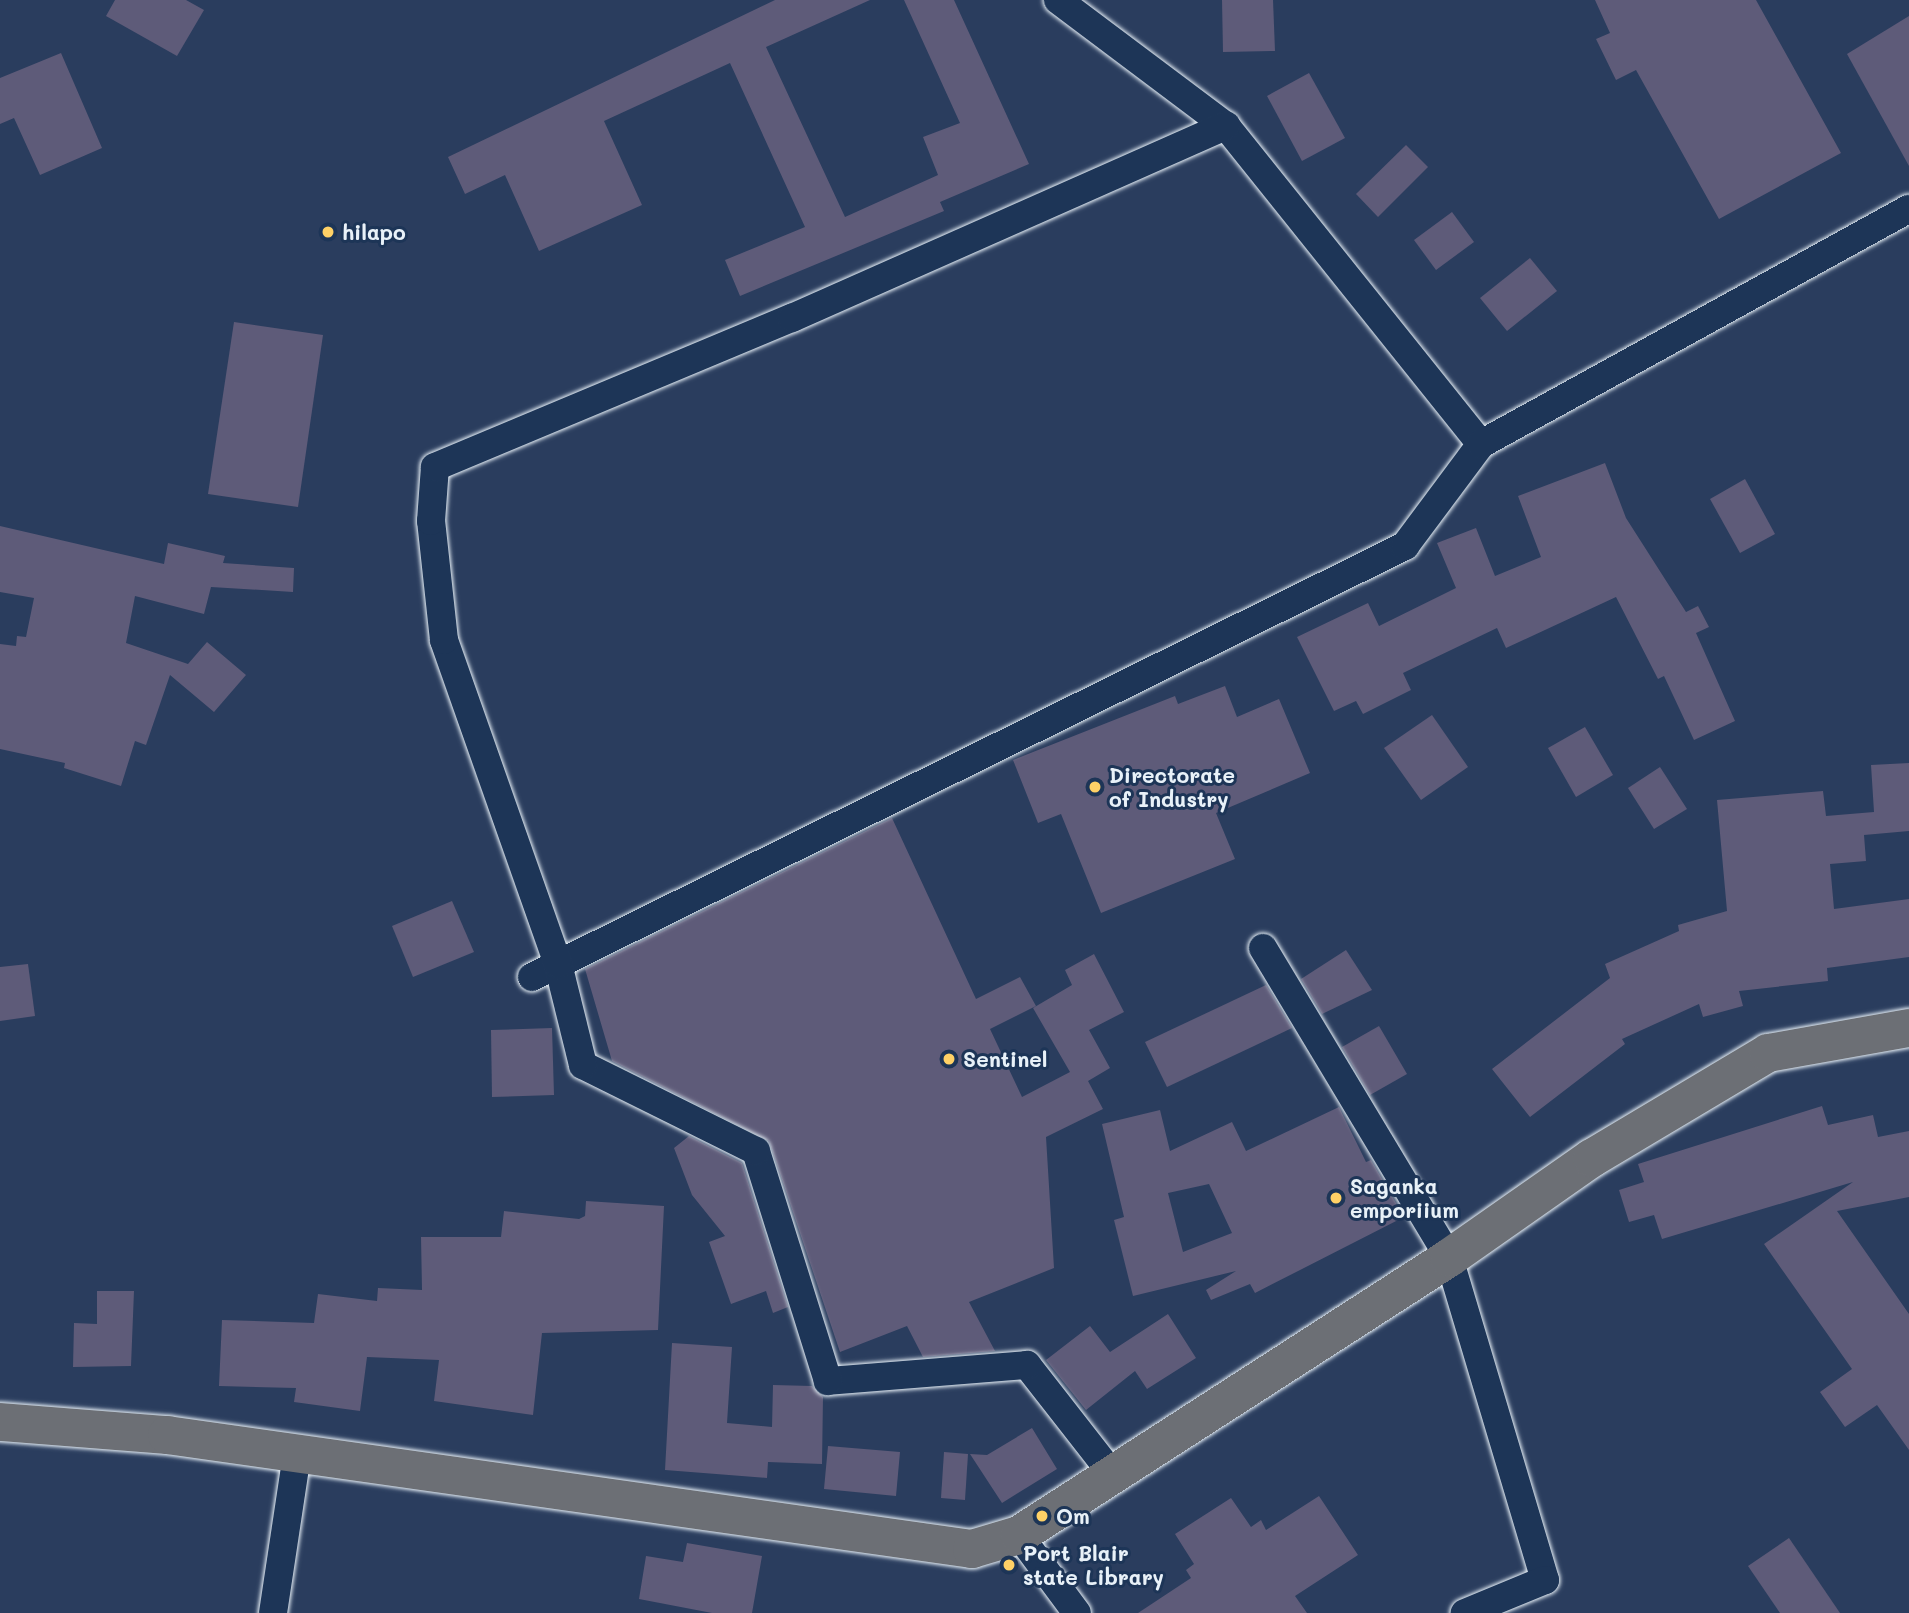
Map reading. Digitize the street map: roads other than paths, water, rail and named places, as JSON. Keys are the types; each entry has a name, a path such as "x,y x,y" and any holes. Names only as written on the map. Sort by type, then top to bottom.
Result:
{"main road":[{"path":"0,1422 167,1435 972,1549 1018,1535 1449,1258 1592,1158 1768,1053 1909,1028"}],"street":[{"path":"1058,0 1226,126 1481,444"},
{"path":"1113,1475 1027,1365 828,1381 756,1151 583,1065 558,964 444,640 431,521 435,467 792,318 1226,126"},
{"path":"532,976 1405,546 1481,444 1909,209"},
{"path":"1263,948 1449,1258 1545,1580 1465,1613"},
{"path":"273,1613 297,1454"},
{"path":"1018,1535 1077,1613"}],"place":[{"name":"hilapo","path":"328,232"},
{"name":"Directorate of Industry","path":"1095,787"},
{"name":"Sentinel","path":"949,1059"},
{"name":"Saganka emporiium","path":"1336,1198"},
{"name":"Om","path":"1042,1516"},
{"name":"Port Blair state Library","path":"1009,1565"}]}
